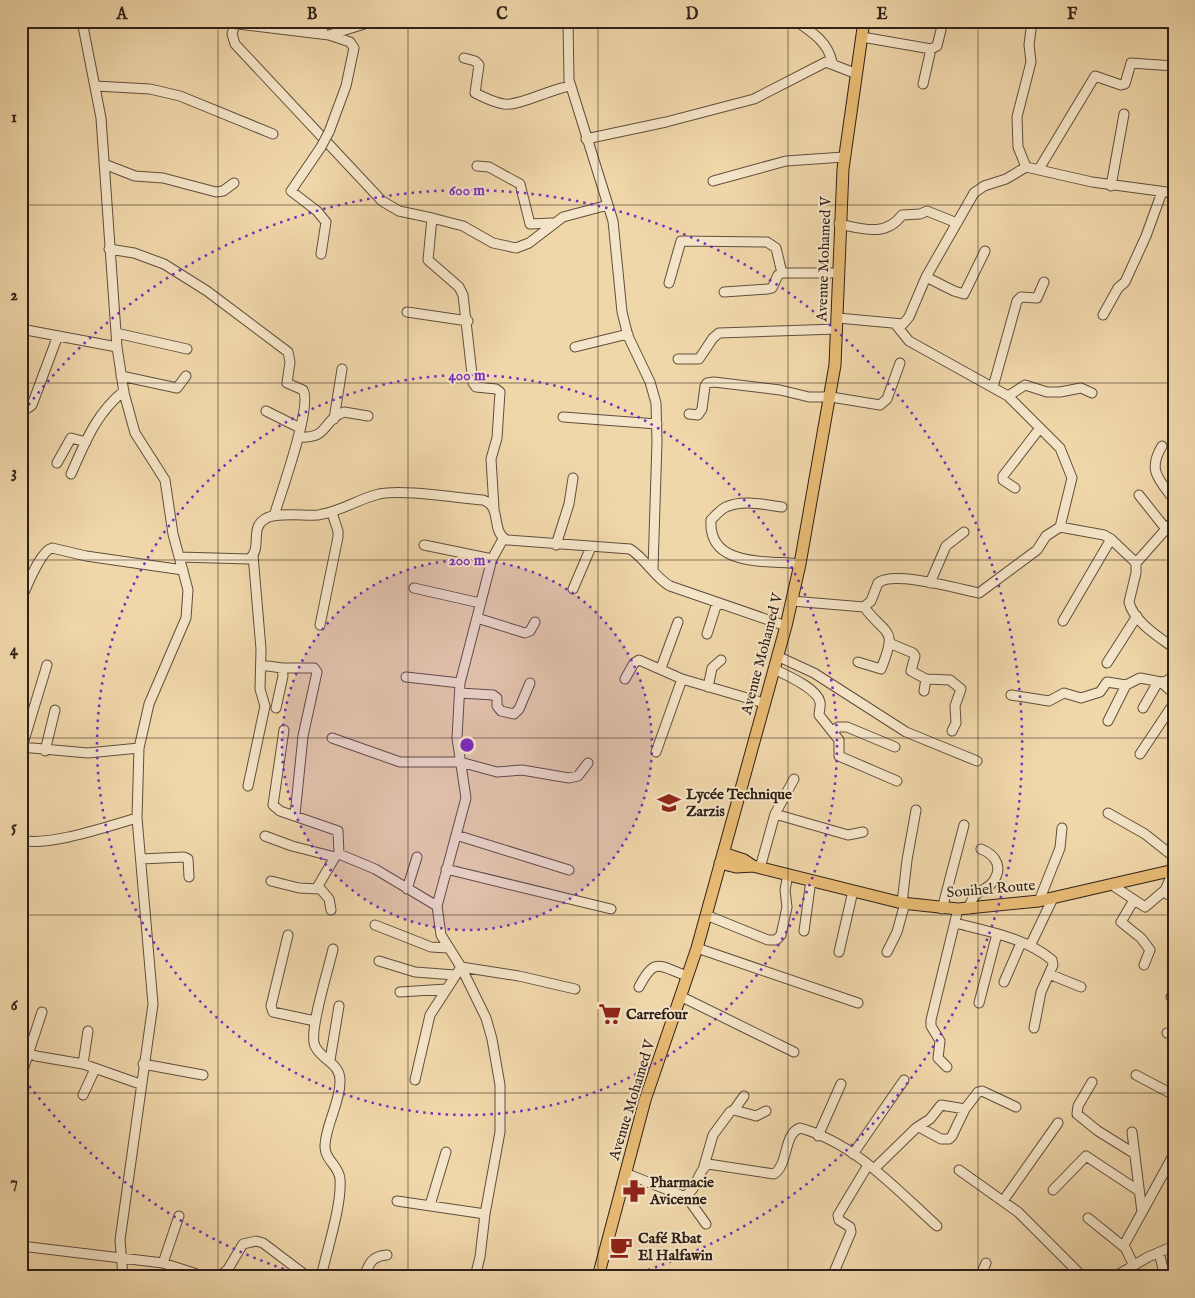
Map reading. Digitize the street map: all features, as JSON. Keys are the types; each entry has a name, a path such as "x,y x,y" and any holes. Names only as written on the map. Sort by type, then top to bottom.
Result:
{"main road":[{"name":"Avenue Mohamed V","path":"602,1276 625,1173 645,1100 706,915 786,626 800,564 831,397 838,323 839,224 844,157 864,21"},
{"name":"Souihel Route","path":"722,858 736,867 756,867 904,903 942,909 963,909 1038,901 1174,870"}],"street":[{"path":"82,21 101,118 109,249 121,376 135,433 165,480 173,534 188,590 186,618 149,704 139,748 137,818 153,1004 140,1084 120,1240 123,1277"},
{"path":"200,21 235,23 326,35 350,42 354,48 346,86 329,132 291,191 317,211 326,222 321,254"},
{"path":"323,21 326,35"},
{"path":"326,35 374,21"},
{"path":"568,21 571,86 586,139 609,207 620,303 628,334 653,392 657,424 653,569"},
{"path":"796,21 814,33 825,46 832,62"},
{"path":"1026,167 1018,148 1017,118 1028,81 1031,62 1029,44 1032,21"},
{"path":"235,23 232,34 235,44 382,201 399,211 432,222 463,226 493,243 516,248 529,243 555,222 576,212 609,207"},
{"path":"862,37 931,49 937,46 941,30"},
{"path":"923,84 931,49"},
{"path":"464,58 476,61 479,64 475,93 502,104 512,104 558,87 571,86"},
{"path":"586,139 666,122 754,98 821,63 832,62 857,74"},
{"path":"1039,169 1095,76 1121,86 1126,82 1131,63 1174,66"},
{"path":"96,86 150,89 180,96 273,134"},
{"path":"1111,186 1124,114"},
{"path":"713,181 786,161 844,157"},
{"path":"104,164 135,176 163,178 216,192 223,191 234,183"},
{"path":"477,166 489,167 520,184 530,224 555,222"},
{"path":"678,359 699,359 713,338 719,333 802,330 838,323 896,325 907,321 926,277 956,223 978,189 1006,179 1026,167 1111,186 1174,193"},
{"path":"1103,315 1118,288 1125,282 1146,236 1162,192"},
{"path":"839,224 880,231 894,225 902,215 920,214 927,211 956,223"},
{"path":"432,222 428,260 459,287 463,295 468,321 472,383 476,387 496,389 500,392 497,438 492,459 494,508 499,532 503,538 514,542 630,550 670,586 786,626"},
{"path":"669,283 682,241 767,242 776,248 786,273"},
{"path":"109,249 134,253 164,264 207,292 288,352 290,362 287,383 302,390 304,393 299,432 274,516"},
{"path":"926,277 954,292 964,294 985,251"},
{"path":"724,292 772,288 778,275 786,273 838,273"},
{"path":"993,387 1017,300 1021,297 1037,298 1044,282"},
{"path":"407,312 468,321"},
{"path":"864,607 871,601 878,582 882,579 930,583 979,593 984,592 1006,572 1037,550 1046,536 1060,527 1072,478 1060,448 1008,396 908,341 896,325"},
{"path":"21,329 57,338 117,347"},
{"path":"116,333 187,349"},
{"path":"576,347 628,334"},
{"path":"21,408 30,408 32,405 57,338"},
{"path":"689,414 698,414 702,409 707,383 780,390 812,398 831,397 880,405 886,399 900,363"},
{"path":"334,419 342,368"},
{"path":"121,376 177,388 186,376"},
{"path":"1008,396 1026,385 1047,392 1082,388 1092,393"},
{"path":"71,474 86,442 107,405 124,391"},
{"path":"266,411 311,438 318,436 334,419 344,412 368,416"},
{"path":"563,417 657,424"},
{"path":"1015,488 1003,480 1003,476 1040,428"},
{"path":"57,463 71,438 86,442"},
{"path":"1162,446 1154,459 1154,471 1174,500"},
{"path":"556,545 569,504 573,478"},
{"path":"248,786 265,714 260,689 261,664 253,555 256,528 259,522 274,516 304,516 332,513 384,493 482,500 492,504 494,508"},
{"path":"1139,495 1166,528"},
{"path":"782,507 751,504 725,507 711,520 710,533 719,549 741,558 763,562 800,564"},
{"path":"320,625 338,538 338,531 332,513"},
{"path":"1174,520 1136,563 1129,602 1137,616 1174,648"},
{"path":"1060,527 1111,539 1136,563"},
{"path":"930,583 949,543 964,532"},
{"path":"475,1277 480,1257 485,1214 500,1132 500,1085 492,1039 486,1018 458,971 442,934 438,906 446,869 466,798 457,738 460,683 492,559 503,538"},
{"path":"1063,621 1111,539"},
{"path":"424,545 492,559"},
{"path":"573,589 591,547"},
{"path":"21,599 45,552 52,548 86,556 183,570"},
{"path":"179,557 247,559 253,555"},
{"path":"414,588 480,602"},
{"path":"792,601 864,607 890,635 881,669 858,662"},
{"path":"707,634 717,603"},
{"path":"1108,662 1137,616"},
{"path":"477,618 525,633 530,632 535,622"},
{"path":"661,668 678,622"},
{"path":"889,643 914,653 915,656 911,670 926,679 950,680 961,689 954,712 956,723 952,731"},
{"path":"777,656 814,672 906,732 976,761"},
{"path":"708,687 712,668 721,660"},
{"path":"625,679 636,661 642,661 682,679 764,703"},
{"path":"261,664 282,668 314,668 317,672 303,736 295,815"},
{"path":"47,665 22,747 88,753 139,748"},
{"path":"276,708 283,676 282,668"},
{"path":"774,669 801,682 818,698 820,704 819,715 839,740 839,756 897,781"},
{"path":"1011,695 1051,701 1066,692 1081,698 1100,692 1107,682 1126,685 1140,678 1159,682 1167,681 1174,675"},
{"path":"406,677 460,683"},
{"path":"656,752 682,679"},
{"path":"924,691 926,679"},
{"path":"1159,682 1174,694"},
{"path":"1143,708 1159,682"},
{"path":"460,693 494,695 497,698 497,706 501,711 514,714 519,709 530,683"},
{"path":"1108,721 1126,685"},
{"path":"1140,754 1174,703"},
{"path":"45,750 55,710"},
{"path":"833,732 838,727 847,727 895,747"},
{"path":"284,730 273,802 278,810 338,831 337,855 319,884 319,889"},
{"path":"332,738 400,762 460,762 497,772 522,770 569,778 578,776 588,763"},
{"path":"756,867 775,814 794,779"},
{"path":"887,952 896,932 904,903 907,860 916,810"},
{"path":"1108,813 1145,834 1174,856"},
{"path":"775,814 848,835 863,832"},
{"path":"21,840 35,842 58,838 137,818"},
{"path":"942,909 964,825"},
{"path":"1038,901 1060,848 1062,828"},
{"path":"456,835 569,870"},
{"path":"265,836 292,846 337,855 374,869 438,906"},
{"path":"947,1067 938,1058 940,1041 931,1026 931,1020 955,923 963,909 975,895 992,883 996,876 998,863 996,858 981,849"},
{"path":"407,889 417,856"},
{"path":"141,859 184,857 188,859 189,877"},
{"path":"446,869 611,909"},
{"path":"1112,884 1147,907 1165,890 1174,870"},
{"path":"706,915 768,940 776,940 781,935 788,902 785,890 788,874"},
{"path":"804,931 811,880"},
{"path":"271,881 299,888 319,889 329,899 331,910"},
{"path":"1165,890 1167,894 1174,898"},
{"path":"839,952 853,891"},
{"path":"1004,982 1053,898"},
{"path":"1134,900 1121,922 1142,938 1150,950 1144,965"},
{"path":"955,923 997,934 1025,944 1052,960 1053,965 1041,992 1034,1028"},
{"path":"375,925 431,947 448,948"},
{"path":"979,1003 997,934"},
{"path":"288,935 271,1006 273,1012 315,1020"},
{"path":"696,948 858,1003"},
{"path":"321,1277 338,1199 340,1178 326,1156 325,1144 341,1080 338,1069 321,1054 314,1043 315,1020 333,949"},
{"path":"379,961 415,972 458,971 520,976 574,989"},
{"path":"639,986 652,966 657,965 687,976"},
{"path":"415,1080 430,1015 458,971"},
{"path":"1049,974 1081,987"},
{"path":"400,992 446,989"},
{"path":"680,996 794,1052"},
{"path":"330,1060 339,1006"},
{"path":"21,1076 25,1052 42,1012"},
{"path":"83,1064 88,1031"},
{"path":"25,1052 83,1064 140,1084"},
{"path":"144,1064 202,1075"},
{"path":"83,1095 96,1069"},
{"path":"1136,1074 1174,1096"},
{"path":"853,1154 904,1080"},
{"path":"1092,1082 1078,1106 1077,1114 1135,1154"},
{"path":"818,1136 840,1084"},
{"path":"919,1126 941,1139 949,1139 965,1109 979,1091 1016,1108"},
{"path":"686,1196 692,1192 704,1166 715,1131 744,1096"},
{"path":"832,1277 851,1232 850,1227 839,1220 838,1215 872,1166 930,1119 941,1105 965,1109"},
{"path":"734,1110 756,1116 766,1111"},
{"path":"1004,1201 1058,1123"},
{"path":"704,1166 715,1165 774,1174 782,1164 791,1136 796,1129 803,1129 853,1154 872,1166 937,1226"},
{"path":"1132,1132 1139,1190 1144,1209"},
{"path":"430,1205 446,1152"},
{"path":"1124,1247 1174,1154"},
{"path":"1053,1190 1086,1156 1139,1190"},
{"path":"959,1170 1004,1201 1027,1220 1083,1277"},
{"path":"625,1173 686,1196 706,1224"},
{"path":"397,1201 485,1214"},
{"path":"163,1263 179,1216"},
{"path":"1088,1218 1124,1247 1134,1264"},
{"path":"219,1277 228,1269 243,1244 256,1241 263,1243 308,1277"},
{"path":"21,1246 163,1263 206,1277"},
{"path":"1114,1277 1134,1264 1174,1246"},
{"path":"1159,1252 1165,1277"},
{"path":"364,1277 372,1259 377,1256 387,1255"},
{"path":"980,1277 986,1263"}],"place":[{"name":"Lycée Technique Zarzis","path":"669,803"},
{"name":"Carrefour","path":"610,1014"},
{"name":"Pharmacie Avicenne","path":"634,1191"},
{"name":"Café Rbat El Halfawin","path":"621,1247"}]}
